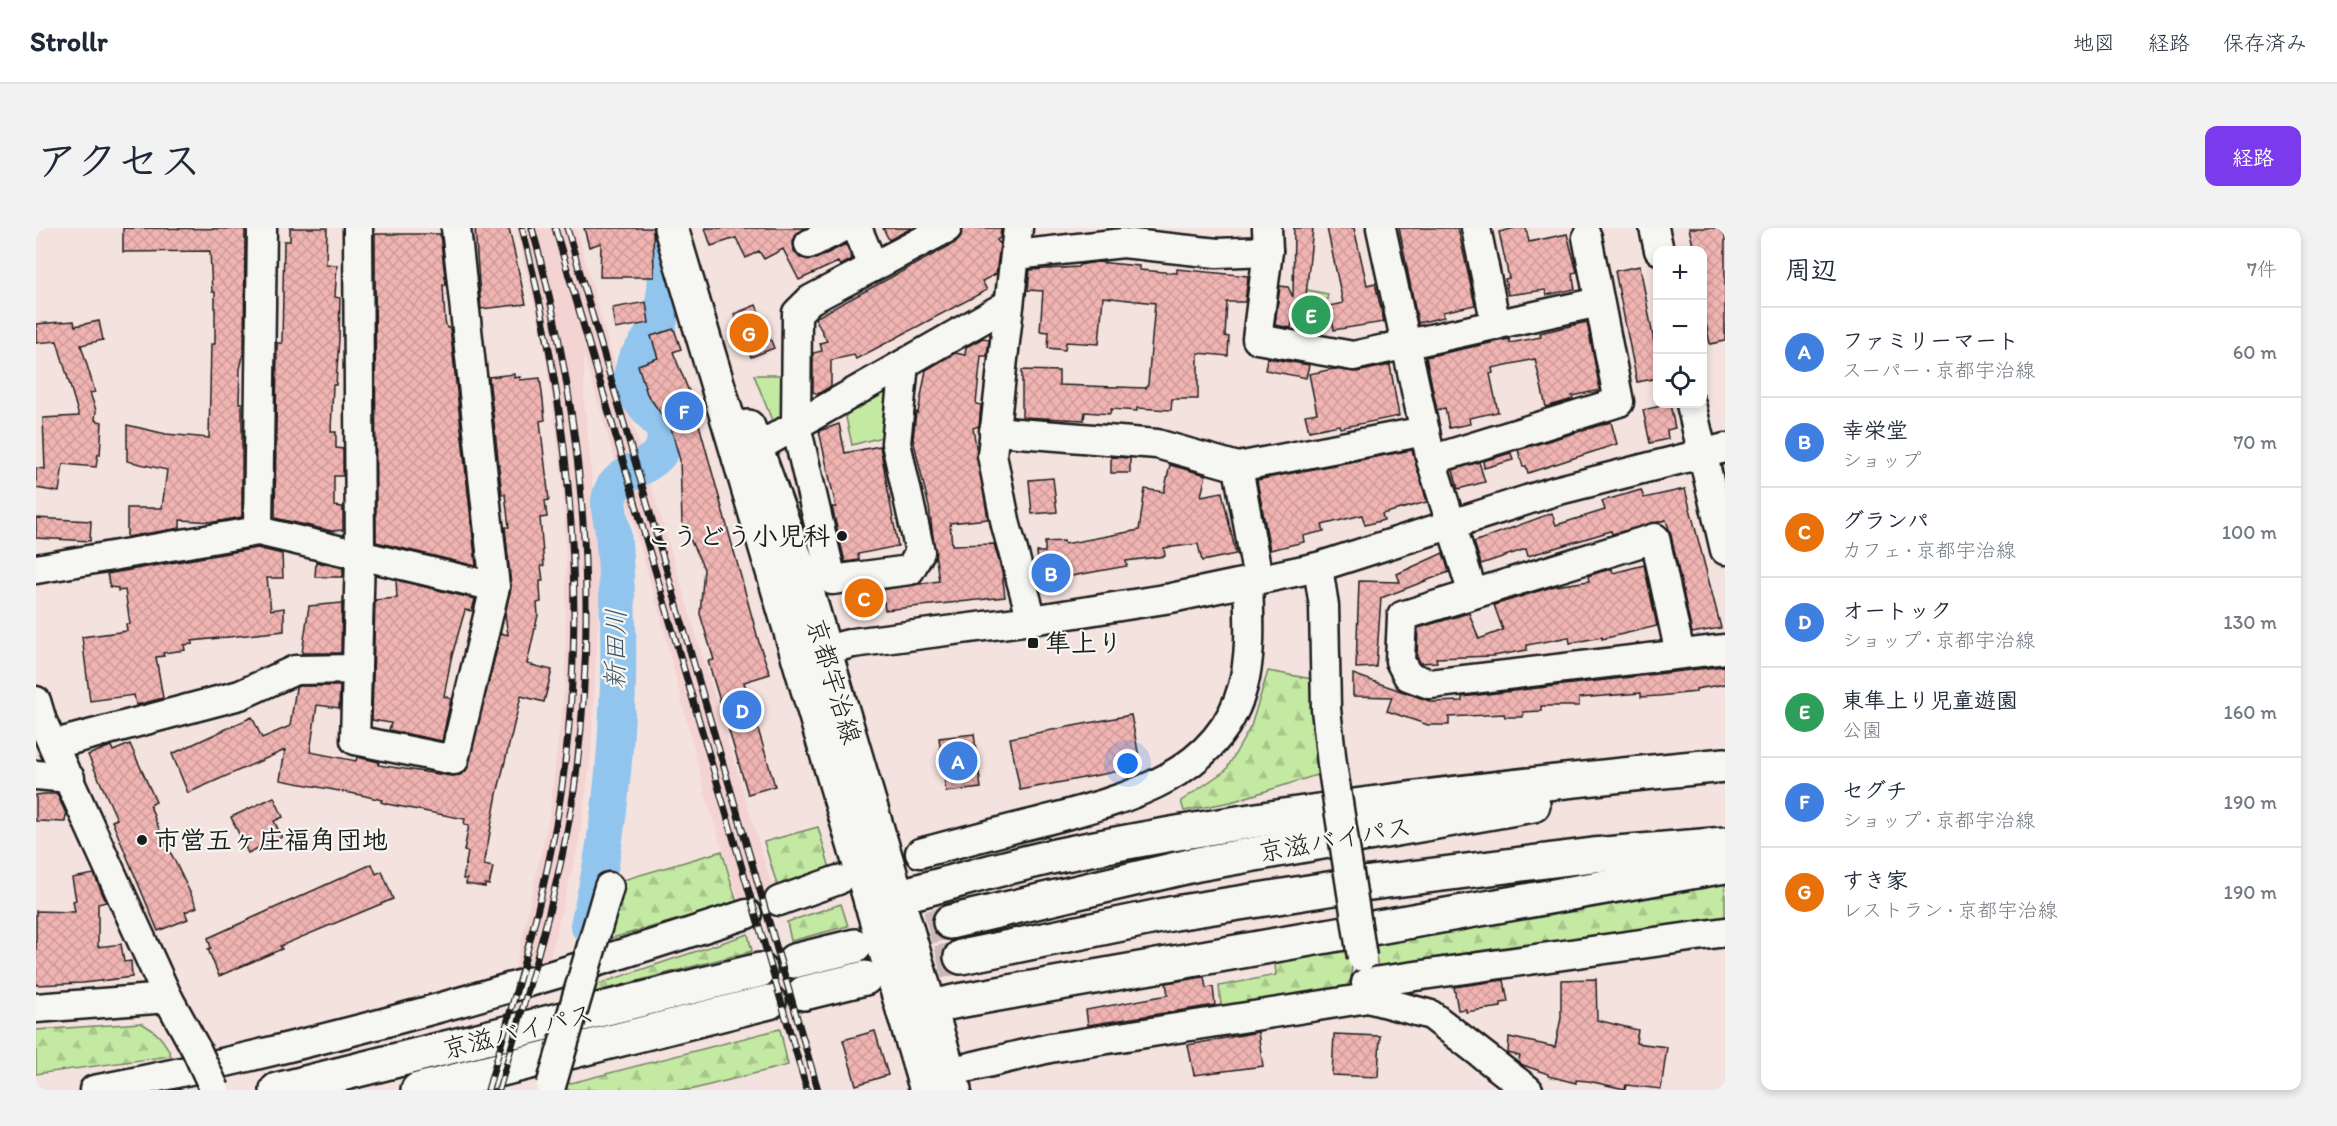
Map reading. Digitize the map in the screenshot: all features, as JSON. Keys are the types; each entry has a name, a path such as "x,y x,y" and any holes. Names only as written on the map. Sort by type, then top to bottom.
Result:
{"main road":[{"name":"京都宇治線","path":"675,230 688,281 747,453 810,653 939,1085"},
{"path":"885,900 1062,855 1254,819 1482,790 1725,765"},
{"name":"京滋バイパス","path":"950,922 1198,864 1292,846 1547,803 1725,780"},
{"name":"京滋バイパス","path":"961,957 1175,913 1347,886 1593,855 1725,844"},
{"path":"918,1010 1725,866"},
{"path":"794,961 855,946"},
{"name":"京滋バイパス","path":"277,1090 760,970"},
{"path":"804,993 865,978"},
{"name":"京滋バイパス","path":"418,1090 769,1002"}],"street":[{"path":"258,531 262,228"},
{"path":"358,228 360,555 355,740 454,760 495,586 456,228"},
{"path":"810,244 842,228"},
{"path":"858,228 873,266"},
{"path":"904,364 896,443 920,552 910,570 832,580 796,426 797,313 810,300 947,228"},
{"path":"1381,228 1431,460 1473,594"},
{"path":"1476,228 1496,325"},
{"path":"1654,228 1658,246"},
{"path":"1431,460 1619,402 1587,237"},
{"path":"1032,620 1006,525 992,455 1017,241 1123,243 1217,253 1267,240 1257,339 1353,356 1599,302"},
{"path":"747,453 1010,304"},
{"path":"1693,408 1714,450 1725,550"},
{"path":"994,431 1157,444 1238,467 1425,431"},
{"path":"810,653 854,643 1032,620 1171,598 1318,567 1555,491 1714,450"},
{"path":"920,853 1097,806 1149,789 1202,754 1229,720 1243,687 1250,648 1253,580 1238,467"},
{"path":"36,569 258,531 495,586"},
{"path":"1680,654 1655,538 1402,616 1400,660 1408,676 1430,684 1725,649"},
{"path":"1318,567 1324,606 1326,709 1332,764 1366,979"},
{"path":"55,744 240,695 295,670 357,669"},
{"path":"36,701 42,721 55,744 168,998 215,1090"},
{"path":"36,776 70,778"},
{"path":"779,901 838,880"},
{"path":"550,1088 609,887"},
{"path":"94,1090 221,1064 507,990 747,914"},
{"path":"939,1085 1050,1048 1366,979 1725,932"},
{"path":"1366,979 1431,1015 1528,1090"},
{"path":"36,1008 168,998"}],"shaded area":[{"path":"516,228 576,228 773,890 739,900 706,797 659,612 584,355 584,399 601,569 591,757 578,846 550,958 515,968 549,817 565,682 566,562 562,474 544,345"}],"green space":[{"path":"1302,289 1328,294 1319,340 1294,336"},
{"path":"754,375 791,375 790,409 775,428"},
{"path":"885,388 893,402 893,434 852,445 844,408"},
{"path":"1268,671 1312,679 1320,774 1231,802 1184,811 1181,801 1226,770 1251,726"},
{"path":"818,827 831,872 778,888 764,842"},
{"path":"722,851 737,903 605,940 623,880"},
{"path":"1725,875 1725,924 1379,974 1372,932"},
{"path":"841,904 848,926 791,941 787,922"},
{"path":"748,934 752,951 591,993 595,985"},
{"path":"1353,943 1351,979 1344,990 1221,1006 1219,986 1276,975 1275,964 1322,947"},
{"path":"141,1023 159,1036 171,1056 36,1074 36,1030"},
{"path":"780,1029 788,1065 690,1090 562,1090 563,1085"}],"building":[{"path":"123,228 245,229 244,352 240,369 239,403 242,403 242,517 214,522 180,520 180,528 127,537 127,508 162,508 167,470 127,461 127,425 166,434 209,438 211,344 215,344 215,292 212,292 210,251 123,252"},
{"path":"290,228 327,228 326,264 337,265 335,297 340,298 339,339 336,385 333,385 331,432 336,432 336,448 343,449 343,476 334,476 334,506 343,507 343,530 332,531 275,518 277,343 282,343 284,241 290,241"},
{"path":"475,228 509,228 526,304 481,309"},
{"path":"584,228 653,228 654,277 600,277 601,243 589,247"},
{"path":"705,228 804,228 796,234 793,242 794,251 800,258 816,259 846,244 852,259 840,266 838,262 799,280 783,249 764,259 759,251 746,258 736,238 711,246"},
{"path":"883,228 912,228 889,240"},
{"path":"963,228 1001,228 1000,238 997,240 1000,244 996,274 982,281 987,290 856,359 854,355 831,360 831,386 818,394 813,392 813,353 822,351 820,343 827,341 815,318 955,243 961,236"},
{"path":"1294,228 1313,228 1304,315 1293,314 1291,328 1275,325 1280,286 1288,287 1293,297"},
{"path":"1327,228 1354,228 1367,285 1375,283 1384,322 1334,330 1329,306 1343,303"},
{"path":"1399,228 1458,228 1475,305 1443,312 1444,317 1418,323"},
{"path":"1526,228 1529,242 1567,234 1577,272 1572,273 1575,289 1547,295 1545,290 1508,295 1505,279 1509,278 1499,232"},
{"path":"1689,228 1725,228 1725,341 1710,344 1707,328 1707,246 1693,246"},
{"path":"375,234 440,234 446,285 443,285 445,321 447,328 450,328 476,566 376,542"},
{"path":"1097,262 1139,266 1139,270 1177,273 1177,269 1248,276 1245,302 1227,302 1225,336 1229,337 1228,356 1198,353 1198,399 1172,399 1171,410 1111,409 1110,414 1085,412 1084,420 1022,417 1022,370 1059,371 1059,385 1146,388 1148,384 1155,303 1103,297 1099,344 1066,342 1065,350 1048,348 1049,332 1040,331 1043,291 1028,290 1030,270 1078,267"},
{"path":"1640,266 1653,337 1653,379 1637,382 1615,271"},
{"path":"646,302 649,323 615,329 612,308"},
{"path":"756,305 774,348 751,357 734,314"},
{"path":"74,321 75,326 99,321 103,340 81,345 95,392 90,393 96,410 95,420 102,422 100,455 98,454 96,467 63,464 59,492 36,488 36,468 45,469 43,418 79,416 57,341 36,343 36,324"},
{"path":"1587,322 1600,390 1572,396 1573,399 1546,407 1535,359 1492,368 1493,373 1490,374 1498,412 1469,418 1470,424 1449,428 1445,408 1437,410 1426,357 1509,339 1510,343 1541,337 1540,333"},
{"path":"674,329 681,349 673,352 692,399 760,646 770,674 744,682 775,786 748,794 708,661 714,660 700,614 704,569 682,522 680,460 671,428 647,394 638,365 658,358 651,336"},
{"path":"983,338 989,339 987,356 981,356 976,404 981,405 979,426 973,428 988,519 950,523 952,545 994,544 1002,572 1005,597 885,610 884,602 854,605 853,594 939,581 929,507 913,439 916,412 918,413 926,370 955,353 965,355 966,347"},
{"path":"1267,358 1309,365 1306,378 1265,370"},
{"path":"1390,365 1399,416 1340,428 1339,425 1309,431 1305,415 1317,413 1309,374 1333,369 1357,372"},
{"path":"514,374 514,378 520,377 520,380 540,378 543,401 545,420 540,421 549,500 545,501 547,517 540,518 543,581 540,581 541,602 537,603 538,615 527,664 552,670 544,702 521,696 497,794 484,865 493,867 489,885 485,884 485,887 466,884 467,879 463,879 468,852 464,851 469,825 464,824 465,819 387,804 381,802 382,800 361,795 280,780 285,750 188,793 172,754 252,717 262,738 290,726 296,688 299,686 340,686 339,708 317,705 310,752 356,761 357,757 379,762 378,765 451,776 460,775 466,771 501,633 508,635 505,614 511,586 505,527 509,527 505,494 502,495 489,377"},
{"path":"1671,408 1675,428 1667,430 1668,439 1650,443 1643,410"},
{"path":"1611,422 1617,444 1528,473 1526,466 1523,467 1518,450"},
{"path":"839,424 845,453 880,446 898,546 858,554 859,560 845,562 832,507 836,507 819,431"},
{"path":"1412,450 1427,502 1382,514 1384,520 1365,525 1362,515 1322,525 1324,531 1303,536 1304,542 1270,550 1257,480"},
{"path":"1511,453 1513,460 1484,468 1483,461"},
{"path":"1111,457 1130,458 1130,473 1111,473"},
{"path":"1479,462 1485,482 1458,489 1453,470"},
{"path":"1170,465 1206,475 1201,496 1222,492 1236,554 1202,561 1198,544 1164,548 1165,556 1126,561 1127,566 1066,577 1066,584 1040,585 1037,552 1045,552 1045,542 1064,541 1065,544 1139,530 1145,489 1164,492"},
{"path":"1053,478 1057,512 1032,514 1029,480"},
{"path":"1685,489 1721,628 1692,633 1666,520 1612,534 1611,531 1528,556 1526,549 1481,564 1474,542 1552,513 1556,525 1605,510 1602,501 1641,490 1644,498"},
{"path":"36,518 91,521 90,541 36,538"},
{"path":"257,548 282,554 283,578 267,578 271,610 284,608 284,631 192,641 193,644 184,645 185,650 163,653 164,656 156,657 163,698 136,705 134,695 90,701 82,637 127,631 126,624 130,624 125,590 118,591 118,588 110,587 107,574"},
{"path":"1443,553 1449,572 1381,598 1376,667 1356,668 1359,581 1400,582 1397,574"},
{"path":"316,562 343,568 343,577 315,577"},
{"path":"1644,565 1657,626 1602,639 1602,637 1570,643 1569,637 1527,645 1527,650 1493,656 1436,658 1437,662 1421,663 1417,657 1418,628 1469,613 1479,639 1503,630 1494,605 1555,586 1589,581 1588,576 1600,572 1612,569 1613,573"},
{"path":"396,580 475,599 472,611 465,610 451,659 444,696 451,699 442,741 389,730 391,723 372,720 375,600 397,598"},
{"path":"342,603 341,653 302,653 309,606"},
{"path":"1725,666 1725,684 1696,689 1696,692 1641,697 1641,693 1579,698 1579,706 1541,706 1541,711 1523,712 1523,717 1505,717 1504,714 1449,717 1449,725 1428,725 1387,711 1392,697 1353,696 1353,674 1432,702 1462,701 1462,697"},
{"path":"1131,715 1141,767 1020,790 1010,738"},
{"path":"974,734 981,788 946,792 939,738"},
{"name":"市営五ヶ庄福角団地","path":"130,744 156,802 150,805 156,822 197,907 185,912 188,919 158,931 112,821 117,819 88,755 111,746 113,751"},
{"path":"57,794 66,814 65,822 36,821 36,795"},
{"path":"274,797 283,817 274,821 282,837 248,853 231,817"},
{"name":"市営五ヶ庄福角団地","path":"372,864 376,874 382,871 393,899 280,946 282,949 219,976 208,949 211,948 208,938"},
{"path":"94,874 106,902 98,904 98,947 121,944 124,962 131,961 132,977 83,983 36,985 36,911 75,912 73,901 76,900 72,878"},
{"path":"1204,977 1206,988 1213,987 1215,1005 1088,1025 1086,1010 1168,995 1166,983"},
{"path":"1596,979 1597,1020 1638,1030 1636,1043 1667,1047 1661,1089 1626,1085 1625,1089 1576,1080 1576,1083 1548,1076 1548,1074 1523,1065 1518,1062 1520,1056 1508,1053 1509,1037 1555,1047 1561,1018 1561,980"},
{"path":"1504,980 1508,1002 1501,1003 1501,1007 1466,1012 1466,1009 1458,1010 1454,987"},
{"path":"875,1031 888,1075 856,1085 843,1040"},
{"path":"1258,1032 1263,1066 1194,1075 1188,1045"},
{"path":"1334,1034 1380,1036 1378,1077 1332,1075"}],"waterway":[{"name":"新田川","path":"588,925 609,813 618,699 615,555 609,501 612,490 619,481 656,457 665,437 660,424 637,396 630,381 635,361 659,325 665,291 663,247"}],"tunnel":[{"path":"880,940 950,922"},
{"path":"890,973 961,957"}],"railway":[{"path":"488,1090 544,883 558,813 568,739 573,665 574,592 571,519 564,446 539,300 522,228"},
{"path":"499,1090 541,942 568,828 582,719 586,649 586,578 575,437 550,297 532,228"},
{"path":"555,228 807,1090"},
{"path":"567,228 818,1090"}],"place":[{"name":"東隼上り児童遊園","path":"1311,315"},
{"name":"すき家","path":"749,333"},
{"name":"セグチ","path":"684,411"},
{"name":"こうどう小児科","path":"842,536"},
{"name":"幸栄堂","path":"1051,573"},
{"name":"グランパ","path":"864,598"},
{"name":"隼上り","path":"1033,643"},
{"name":"オートック","path":"742,710"},
{"name":"ファミリーマート","path":"958,761"},
{"name":"市営五ヶ庄福角団地","path":"142,840"}]}
